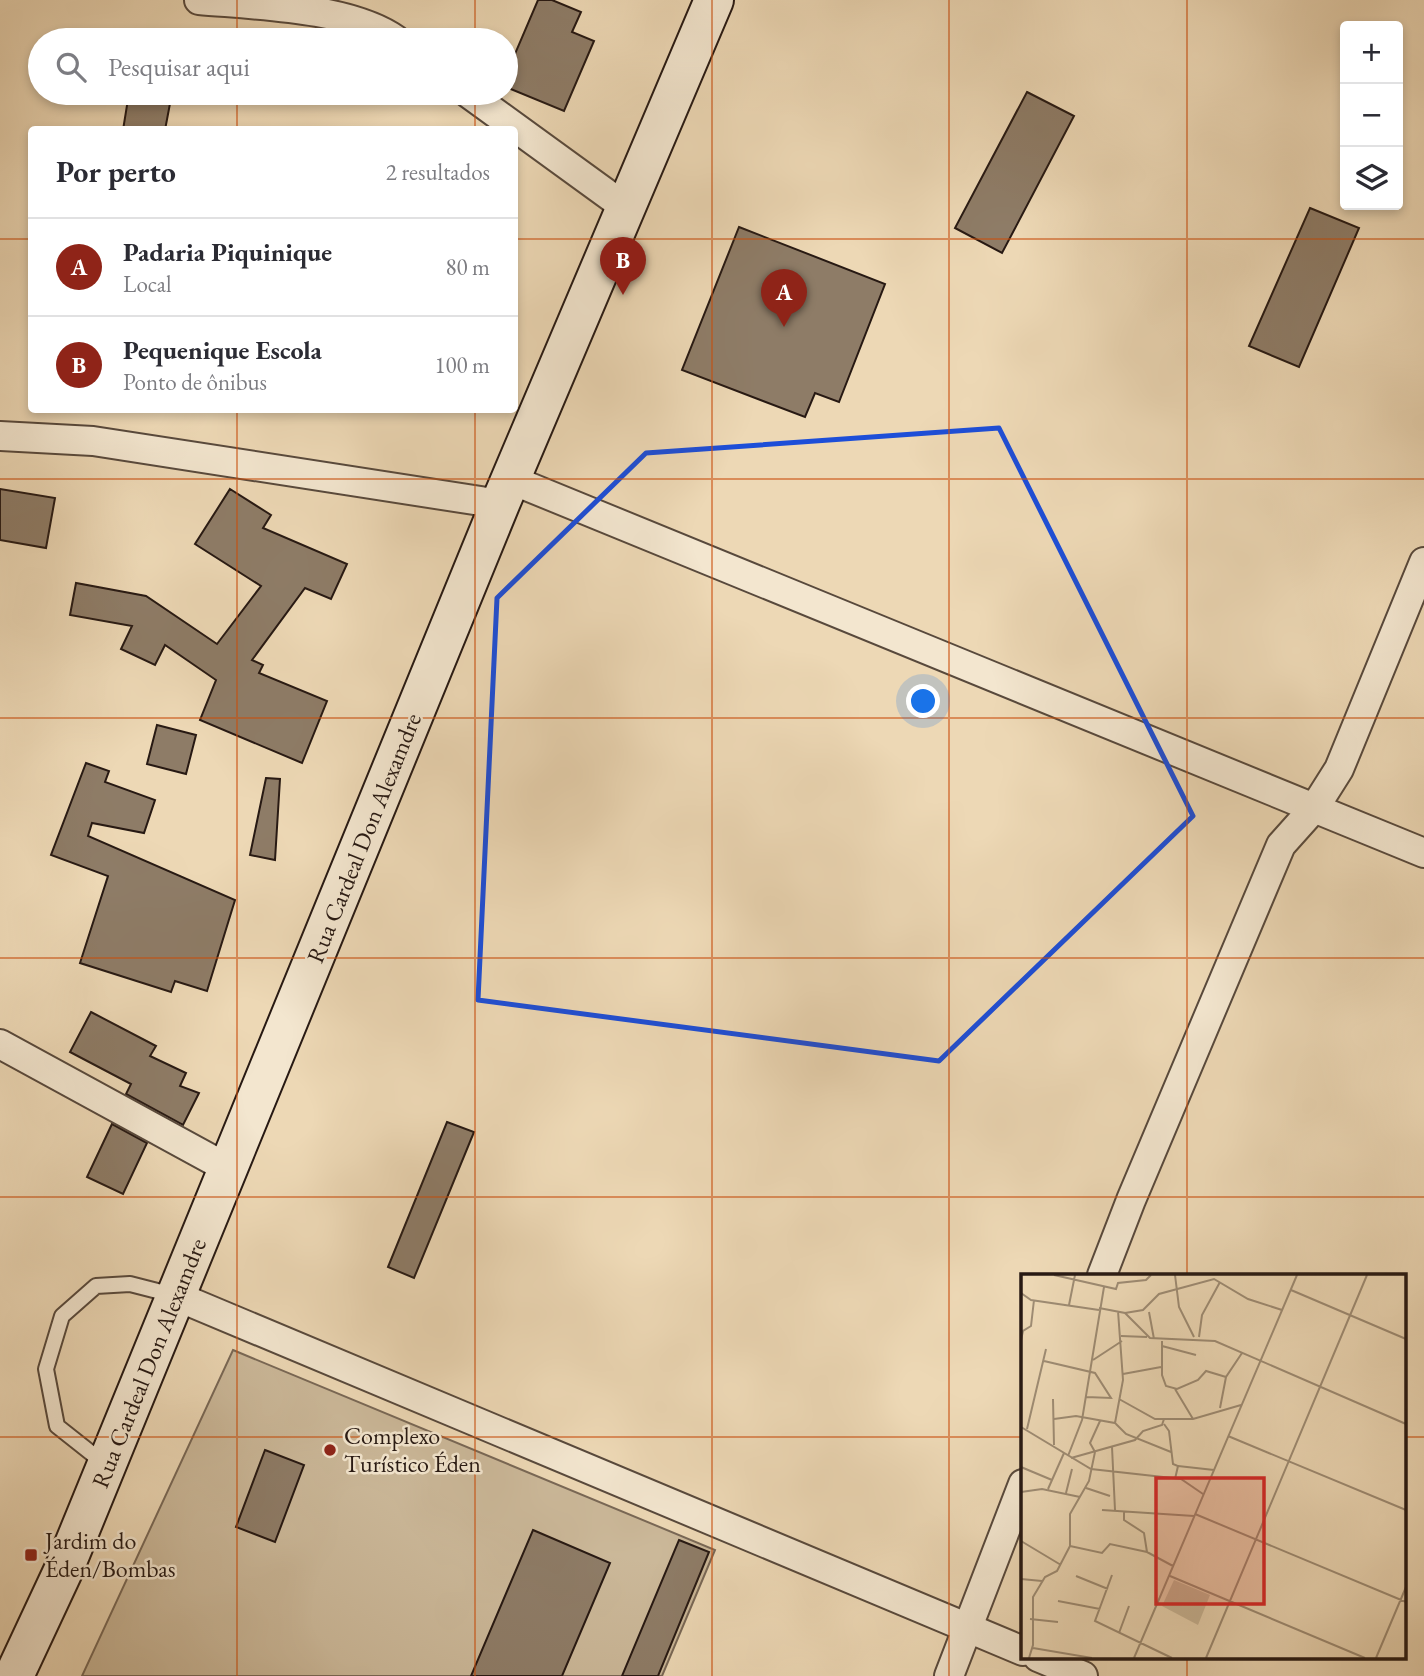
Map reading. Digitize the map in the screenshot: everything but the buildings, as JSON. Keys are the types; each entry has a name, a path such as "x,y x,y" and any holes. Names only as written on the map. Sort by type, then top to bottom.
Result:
{"main road":[{"name":"Rua Cardeal Don Alexamdre","path":"14,1676 64,1569 506,492 714,0"}],"street":[{"path":"199,0 252,2 327,14 371,28"},
{"path":"485,105 513,126"},
{"path":"518,129 625,207"},
{"path":"0,436 93,441 506,492 1315,807 1424,853"},
{"path":"1102,1274 1281,845 1315,807 1339,769 1424,562"},
{"path":"0,1044 229,1169"},
{"path":"176,1296 1021,1650"},
{"path":"949,1676 1021,1488"},
{"path":"1040,1658 1083,1676"}],"lane":[{"path":"107,1465 57,1426 46,1370 62,1316 96,1286 130,1284 176,1296"}],"highlighted area":[{"path":"999,428 1193,816 939,1061 478,1000 497,598 646,453"}],"shaded area":[{"name":"Complexo Turístico Éden","path":"233,1350 715,1550 662,1676 82,1676"}],"place":[{"name":"Pequenique Escola","path":"623,295"},
{"name":"Padaria Piquinique","path":"784,327"},
{"name":"Complexo Turístico Éden","path":"330,1450"},
{"name":"Jardim do Éden/Bombas","path":"31,1555"}]}
